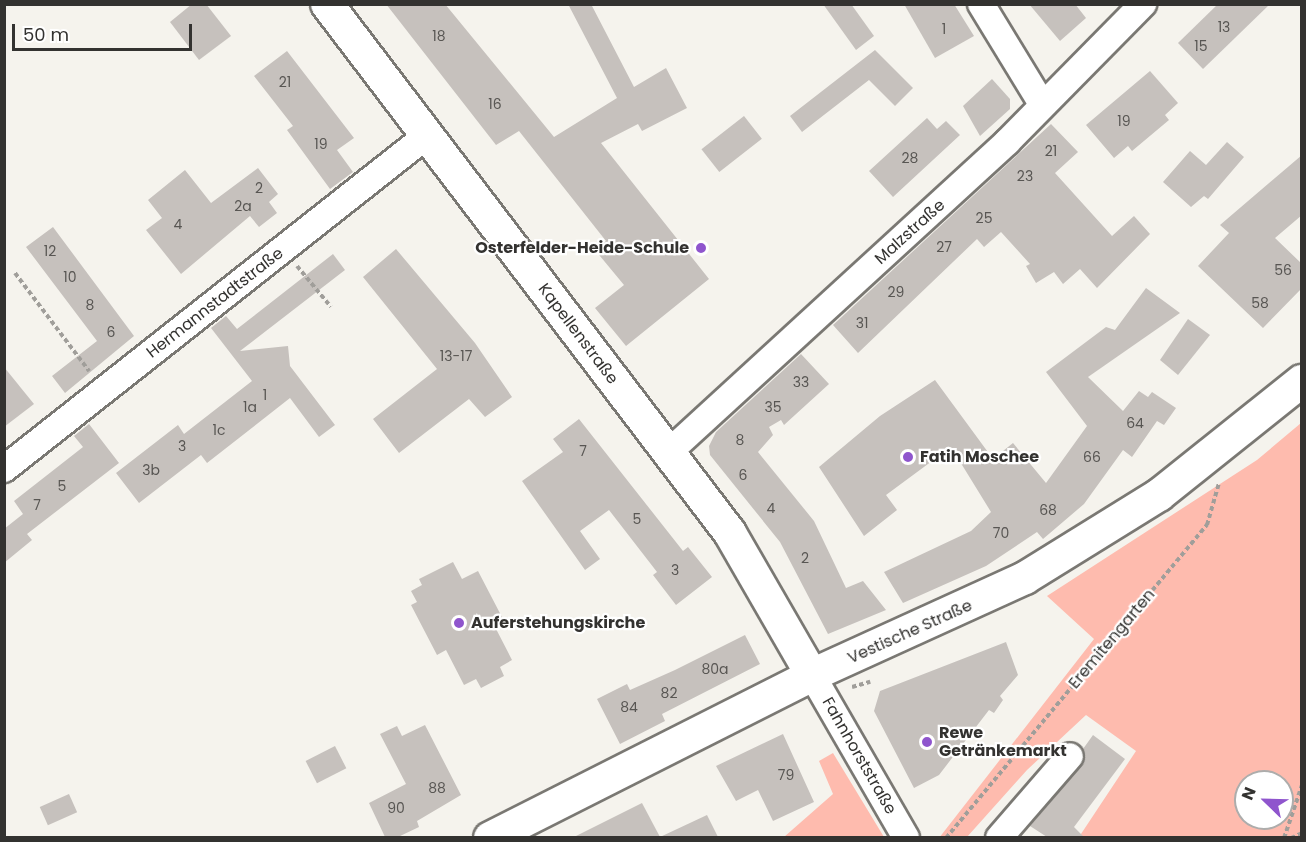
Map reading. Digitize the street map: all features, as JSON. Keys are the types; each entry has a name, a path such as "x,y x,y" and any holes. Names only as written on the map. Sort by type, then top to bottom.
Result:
{"street":[{"name":"Kapellenstraße","path":"327,4 425,136 669,452 748,560 812,675"},
{"path":"981,4 1042,104"},
{"name":"Malzstraße","path":"669,452 1007,142 1143,4"},
{"name":"Hermannstadtstraße","path":"10,454 104,391 425,136"},
{"name":"Vestische Straße","path":"490,837 812,675 955,614 1092,538 1159,495 1302,381"},
{"name":"Fahnhorststraße","path":"812,675 906,837"},
{"path":"999,837 1070,756"}],"path":[{"path":"15,273 104,391"},
{"path":"305,275 331,307"},
{"name":"Eremitengarten","path":"946,837 1207,525 1222,474"},
{"path":"1284,837 1302,785"},
{"path":"1291,837 1302,833"}],"shaded area":[{"path":"1301,423 1300,837 1079,837 1136,751 1086,715 1027,770 967,837 939,838 1094,639 1047,596 1257,460"},
{"path":"833,753 884,837 784,837 833,794 819,761"}],"building":[{"path":"192,4 206,4 231,36 199,60 170,22"},
{"path":"386,4 445,4 554,137 617,98 568,4 591,4 634,87 666,68 687,108 642,131 638,124 601,143 709,279 626,346 595,308 624,285 595,250 606,241 519,131 496,145"},
{"path":"823,4 851,4 874,36 856,50"},
{"path":"904,4 954,4 974,36 935,58"},
{"path":"1029,4 1075,4 1086,18 1060,41"},
{"path":"1218,4 1270,4 1203,69 1178,43"},
{"path":"875,50 913,88 895,106 869,80 802,132 790,116"},
{"path":"287,51 354,138 337,150 353,172 330,189 287,130 293,126 254,76"},
{"path":"1150,71 1178,103 1165,115 1169,120 1132,151 1128,146 1114,158 1086,125"},
{"path":"992,79 1010,99 1010,109 980,136 963,106"},
{"path":"744,116 762,139 719,172 701,149"},
{"path":"927,118 937,129 946,121 960,135 893,197 869,171"},
{"path":"1051,124 1078,152 1055,173 1112,236 1134,216 1150,234 1097,288 1080,269 1063,284 1054,272 1036,283 1026,266 1030,264 1001,232 984,247 977,239 858,353 833,325"},
{"path":"1227,142 1244,157 1208,199 1204,196 1191,207 1163,182 1190,151 1206,165"},
{"path":"1302,155 1302,215 1275,238 1302,264 1302,288 1263,328 1198,266 1229,233 1220,225"},
{"path":"258,168 278,194 269,202 277,213 259,227 250,216 181,274 146,230 162,218 148,200 185,170 211,203"},
{"path":"53,227 134,336 65,393 52,376 97,341 26,247"},
{"path":"396,249 475,343 512,397 485,417 469,399 399,453 373,419 437,369 363,277"},
{"path":"333,254 345,270 240,351 288,346 290,366 335,425 319,437 290,398 207,463 201,455 139,503 116,473 178,425 184,434 252,381 211,328 226,316 237,329"},
{"path":"1146,288 1180,313 1088,377 1123,411 1139,391 1148,397 1152,392 1176,408 1164,425 1157,421 1132,457 1123,450 1084,504 1043,539 1037,532 986,566 903,603 884,572 971,531 991,512 951,447 886,495 897,510 864,536 819,467 880,416 935,380 993,459 1013,443 1046,483 1087,426 1046,372 1106,327 1115,330"},
{"path":"1188,319 1210,335 1178,375 1160,360"},
{"path":"801,354 829,384 784,425 781,420 769,427 773,435 758,452 814,521 846,588 863,581 886,610 828,634 780,542 710,455 709,446 716,432"},
{"path":"4,367 34,404 4,427"},
{"path":"579,419 683,551 688,547 712,577 676,605 653,575 657,572 609,510 580,531 600,559 585,570 522,481 563,452 553,439"},
{"path":"89,424 119,463 27,534 32,540 4,563 4,529 23,514 14,501 83,447 74,436"},
{"name":"Auferstehungskirche","path":"453,562 462,579 478,571 504,621 494,625 512,660 500,667 504,676 481,688 476,679 464,685 446,650 437,655 411,605 417,602 411,591 422,585 419,579"},
{"path":"745,635 760,664 662,714 665,721 620,744 597,699 627,684 630,690"},
{"name":"Rewe Getränkemarkt","path":"1006,642 1018,675 1000,696 1003,700 994,713 989,710 939,775 914,788 874,711 880,691"},
{"path":"425,725 461,795 417,821 419,827 398,837 385,837 369,803 406,784 380,734 397,726 402,736"},
{"path":"783,734 814,802 773,821 758,790 736,801 716,766"},
{"path":"1093,735 1125,759 1074,827 1084,837 1047,837 1030,826 1081,766 1083,749"},
{"path":"335,746 346,768 317,783 306,761"},
{"path":"69,794 77,812 48,825 40,807"},
{"path":"642,803 660,837 574,837"},
{"path":"707,815 718,837 660,837"}],"place":[{"name":"Osterfelder-Heide-Schule","path":"701,248"},
{"name":"Fatih Moschee","path":"908,457"},
{"name":"Auferstehungskirche","path":"459,623"},
{"name":"Rewe Getränkemarkt","path":"927,742"}]}
